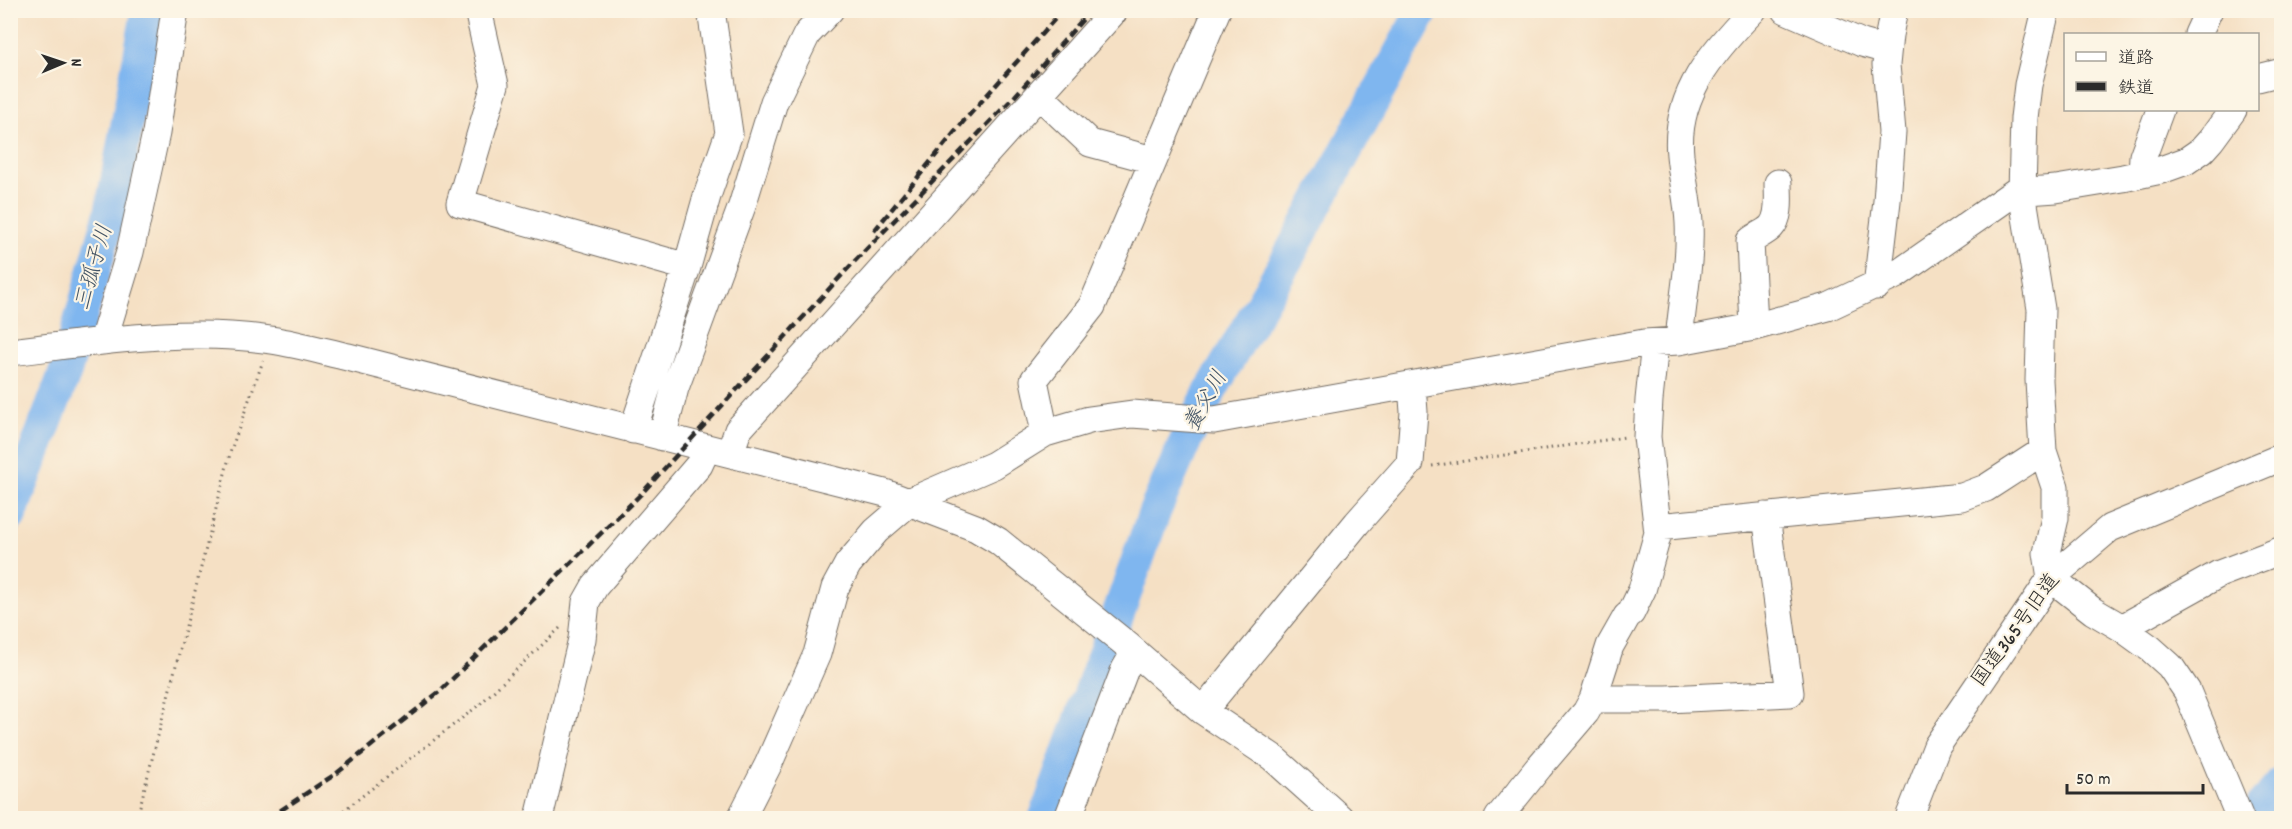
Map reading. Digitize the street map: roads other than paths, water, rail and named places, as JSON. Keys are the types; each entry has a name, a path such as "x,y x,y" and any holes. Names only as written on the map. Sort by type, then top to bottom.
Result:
{"street":[{"path":"94,342 130,252 156,133 175,10"},
{"path":"478,10 495,85 460,203 687,267"},
{"path":"633,430 729,133 711,10"},
{"path":"662,437 675,388 742,206 774,102 807,34 830,10"},
{"path":"539,819 582,639 586,602 595,586 699,465 718,451 738,430 1115,10"},
{"path":"1044,434 1034,380 1092,306 1217,10"},
{"path":"1498,819 1539,766 1586,712 1593,699 1610,646 1631,613 1642,590 1658,533 1647,437 1649,400 1667,342 1689,239 1689,220 1679,154 1679,127 1694,83 1728,36 1754,10"},
{"path":"1786,10 1862,43 1887,50"},
{"path":"1877,286 1892,132 1886,65 1894,10"},
{"path":"2046,10 2028,85 2024,118 2022,192 2041,309 2039,380 2043,451 2055,487 2055,518 2047,553 2051,578 2093,611 2151,649 2170,666 2187,691 2240,819"},
{"path":"2198,33 2210,10"},
{"path":"2259,78 2282,72"},
{"path":"1039,95 1090,143 1154,160"},
{"path":"2142,174 2143,156 2160,111"},
{"path":"741,819 768,765 817,654 835,588 848,564 876,531 911,501 994,465 1044,434 1089,420 1132,414 1214,420 1644,343 1667,342 1754,327 1828,307 1877,286 1926,255 2014,192 2056,189 2142,174 2179,163 2194,155 2211,140 2233,111"},
{"path":"1754,327 1750,241 1770,228 1775,221 1778,209 1778,183"},
{"path":"10,352 164,336 230,336 271,340 348,357 911,501 976,528 998,541 1203,711 1272,757 1340,819"},
{"path":"1203,711 1410,463 1414,412 1412,385"},
{"path":"1658,527 1962,497 1986,488 2043,451"},
{"name":"国道365号旧道","path":"1909,819 1937,746 2051,578 2110,528 2282,457"},
{"path":"1593,699 1790,693 1766,516"},
{"path":"2122,628 2219,574 2282,550"},
{"path":"1068,819 1131,649"}],"waterway":[{"name":"三孤子川","path":"10,516 66,370 111,211 148,10"},
{"name":"養父川","path":"1045,818 1155,511 1186,440 1210,392 1286,261 1423,10"},
{"path":"2260,818 2263,805 2282,783"}],"railway":[{"path":"874,231 963,122 1063,10"},
{"path":"269,818 337,773 439,692 641,494 852,264 1015,96 1091,10"}]}
